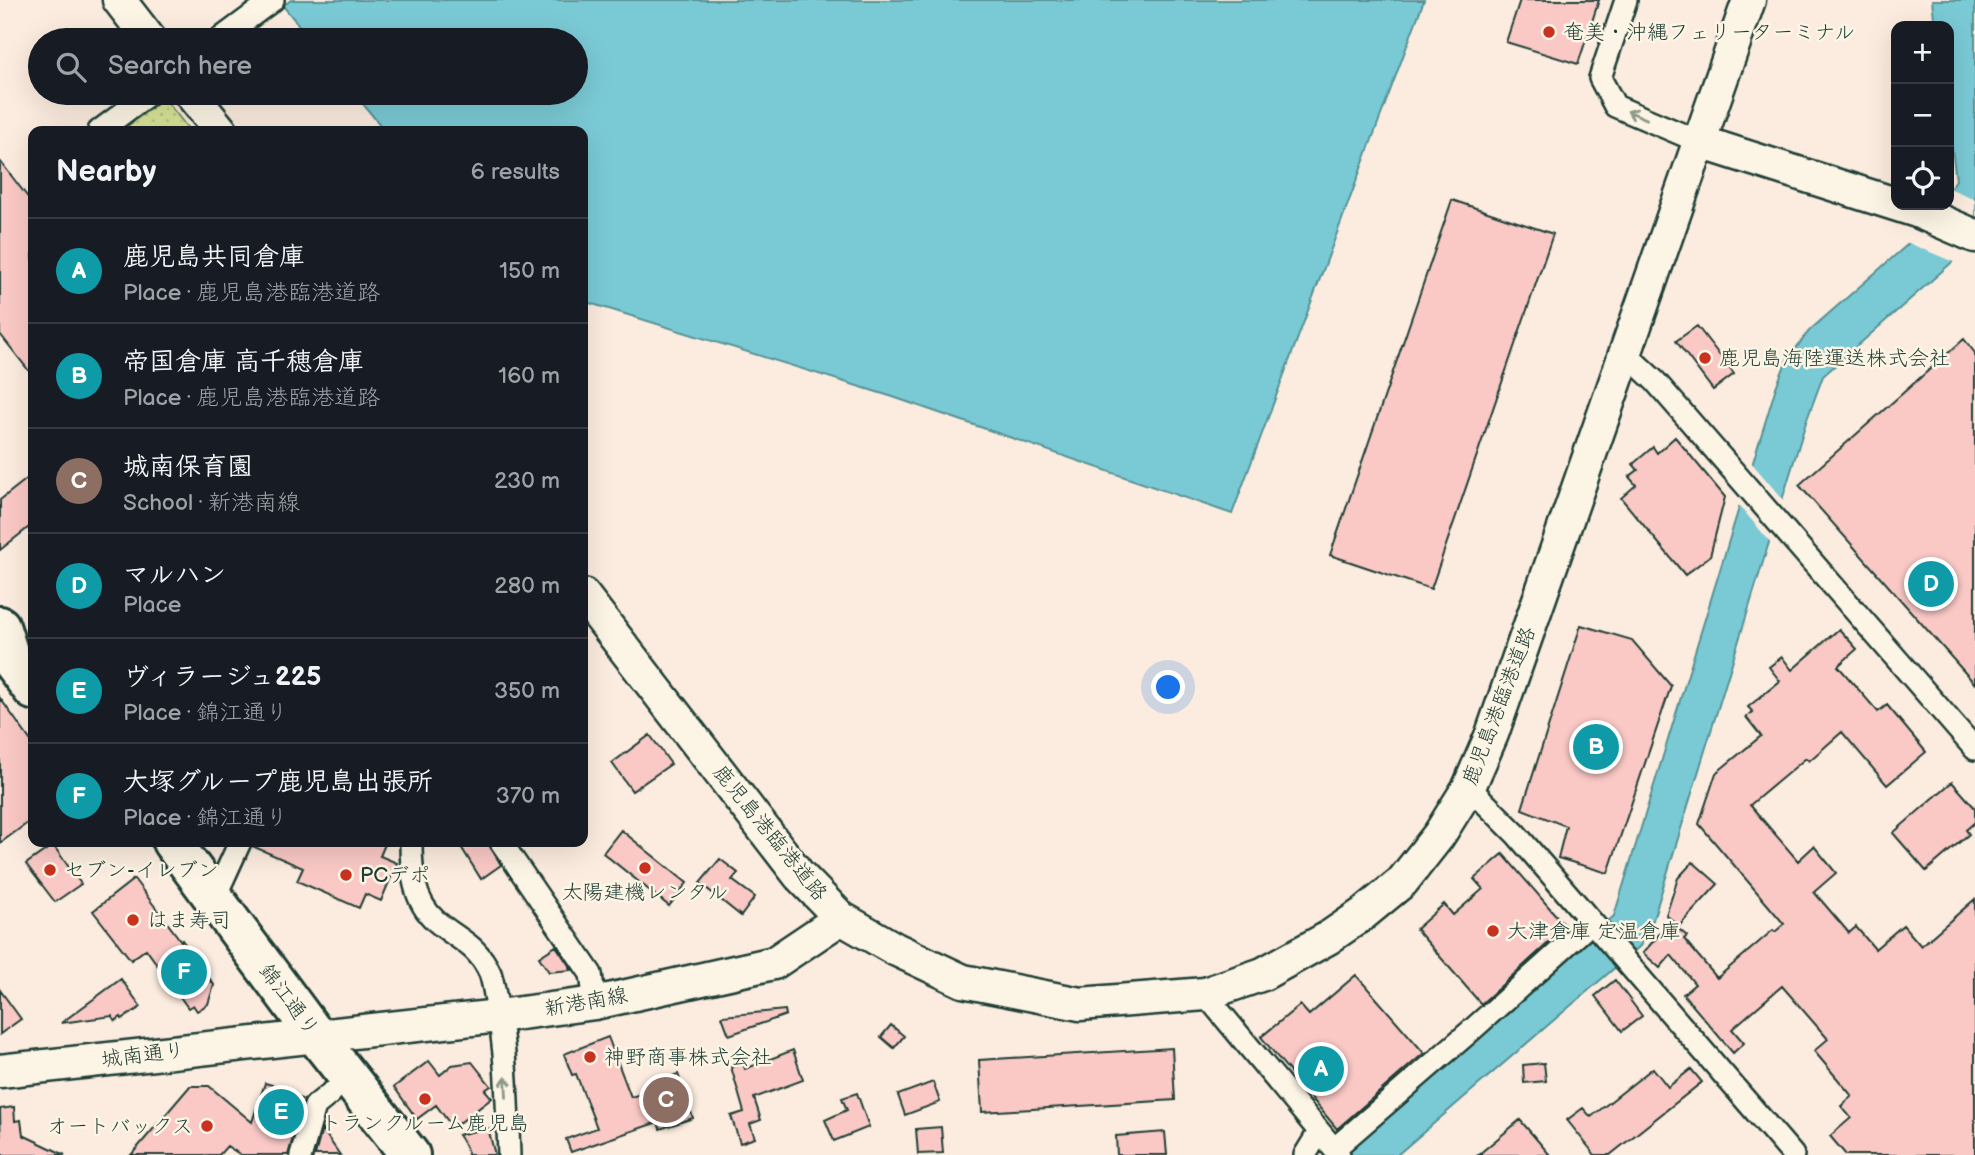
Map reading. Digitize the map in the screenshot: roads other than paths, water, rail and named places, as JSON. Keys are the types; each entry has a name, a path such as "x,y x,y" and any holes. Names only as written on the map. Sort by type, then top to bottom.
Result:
{"highway":[{"path":"0,626 28,648"},
{"path":"0,626 11,660 28,683"},
{"name":"錦江通り","path":"150,847 301,1038 410,1155"},
{"name":"錦江通り","path":"176,847 214,899 301,1038 331,1093 381,1155"}],"street":[{"path":"119,0 141,28"},
{"path":"235,28 273,0"},
{"path":"1626,0 1600,78 1615,106 1700,142 1917,211 1975,236"},
{"name":"鹿児島港臨港道路","path":"588,601 799,874 841,918 895,948 964,981 1080,1004 1205,993 1263,974 1328,938 1402,882 1439,835 1469,787 1492,733 1749,0"},
{"path":"106,126 134,105"},
{"path":"200,105 217,126"},
{"path":"1626,354 1655,381 1975,749"},
{"path":"1469,787 1516,834 1793,1155"},
{"path":"214,899 238,847"},
{"path":"411,847 411,867 418,895 436,921 462,938 484,962 491,976 504,1051 509,1155"},
{"path":"504,847 591,974 594,1003"},
{"name":"新港南線","path":"301,1038 594,1003 775,963 841,918"},
{"path":"1306,1155 1331,1145 1474,1028 1592,922"},
{"path":"1205,993 1331,1145"},
{"name":"城南通り","path":"0,1071 301,1038"},
{"path":"301,1155 314,1107 331,1093"}],"water":[{"path":"291,0 1424,0 1232,514 893,397 588,303 588,126 381,126 364,105 588,105 588,28 301,28 283,6"},
{"path":"1932,0 1975,0 1975,242 1823,376 1806,422 1651,926 1640,946 1397,1155 1337,1155 1614,916 1776,387 1787,360 1810,330 1907,245 1933,210 1954,210 1954,21 1934,21"}],"place":[{"name":"奄美・沖縄フェリーターミナル","path":"1549,32"},
{"name":"鹿児島海陸運送株式会社","path":"1705,358"},
{"name":"マルハン","path":"1931,584"},
{"name":"帝国倉庫 高千穂倉庫","path":"1596,747"},
{"name":"太陽建機レンタル","path":"645,868"},
{"name":"セブン-イレブン","path":"50,870"},
{"name":"PCデポ","path":"346,875"},
{"name":"はま寿司","path":"133,920"},
{"name":"大津倉庫 定温倉庫","path":"1493,931"},
{"name":"大塚グループ鹿児島出張所","path":"184,972"},
{"name":"神野商事株式会社","path":"590,1057"},
{"name":"鹿児島共同倉庫","path":"1321,1069"},
{"name":"トランクルーム鹿児島","path":"425,1099"},
{"name":"城南保育園","path":"666,1100"},
{"name":"ヴィラージュ225","path":"281,1112"},
{"name":"オートバックス","path":"207,1126"}]}
